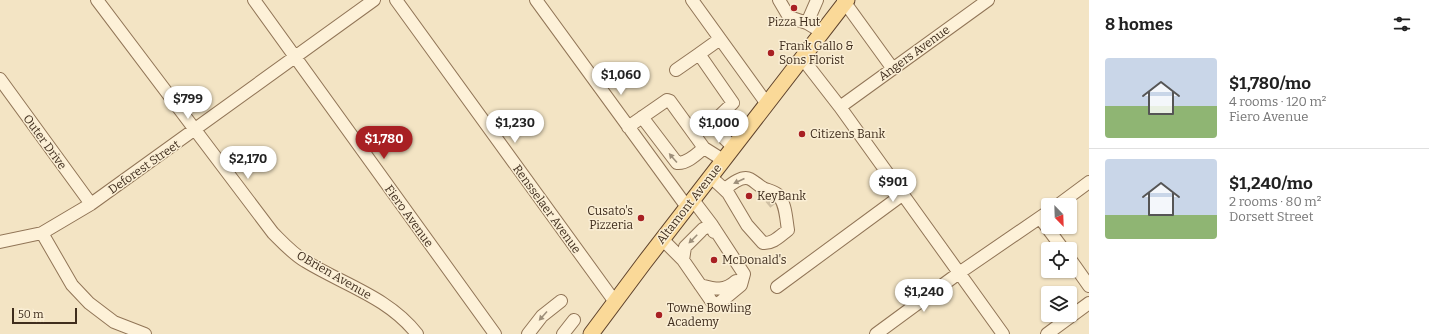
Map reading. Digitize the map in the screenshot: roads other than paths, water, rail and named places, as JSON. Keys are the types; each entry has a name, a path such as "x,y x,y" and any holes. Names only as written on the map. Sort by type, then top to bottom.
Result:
{"main road":[{"name":"Altamont Avenue","path":"591,334 845,1"}],"street":[{"name":"OBrien Avenue","path":"97,0 273,233 304,261 368,294 392,309 417,334"},
{"name":"Fiero Avenue","path":"254,0 495,334"},
{"name":"Deforest Street","path":"0,242 42,233 91,204 374,0"},
{"name":"Rensselaer Avenue","path":"396,0 615,302"},
{"path":"536,0 628,126 690,203 712,225 744,274 741,285 718,304 712,302 683,260 662,240"},
{"path":"692,0 767,104"},
{"path":"779,0 789,17 807,23 822,32"},
{"path":"807,23 817,0"},
{"name":"Angers Avenue","path":"840,107 988,0"},
{"path":"845,1 892,69"},
{"path":"676,70 720,39"},
{"path":"699,54 733,103 714,121 725,139 733,147"},
{"path":"802,58 840,107 1003,334"},
{"name":"Outer Drive","path":"0,79 91,204"},
{"path":"628,126 667,100 670,101 704,148 723,160"},
{"path":"642,117 677,163 680,164 687,161 704,148"},
{"path":"717,125 725,124 743,134"},
{"path":"710,177 725,189 747,225 762,243 768,244 776,240 787,226 782,202 777,194 760,186 749,178 744,178 735,182 725,189"},
{"path":"1067,198 1089,182"},
{"path":"760,186 772,201 787,226"},
{"path":"776,287 902,195"},
{"path":"876,334 959,273 1041,217"},
{"path":"683,260 685,247 704,229 712,225"},
{"path":"42,233 72,285 89,303 114,322 145,334"},
{"path":"1077,269 1089,286"},
{"path":"528,334 542,316 561,301"},
{"path":"1047,334 1089,303"},
{"path":"563,334 574,320"}],"tunnel":[{"path":"770,198 775,204"}],"place":[{"name":"Pizza Hut","path":"794,8"},
{"name":"Frank Gallo & Sons Florist","path":"771,53"},
{"name":"Citizens Bank","path":"802,134"},
{"name":"KeyBank","path":"749,196"},
{"name":"Cusato's Pizzeria","path":"641,218"},
{"name":"McDonald's","path":"714,260"},
{"name":"Towne Bowling Academy","path":"659,315"}]}
